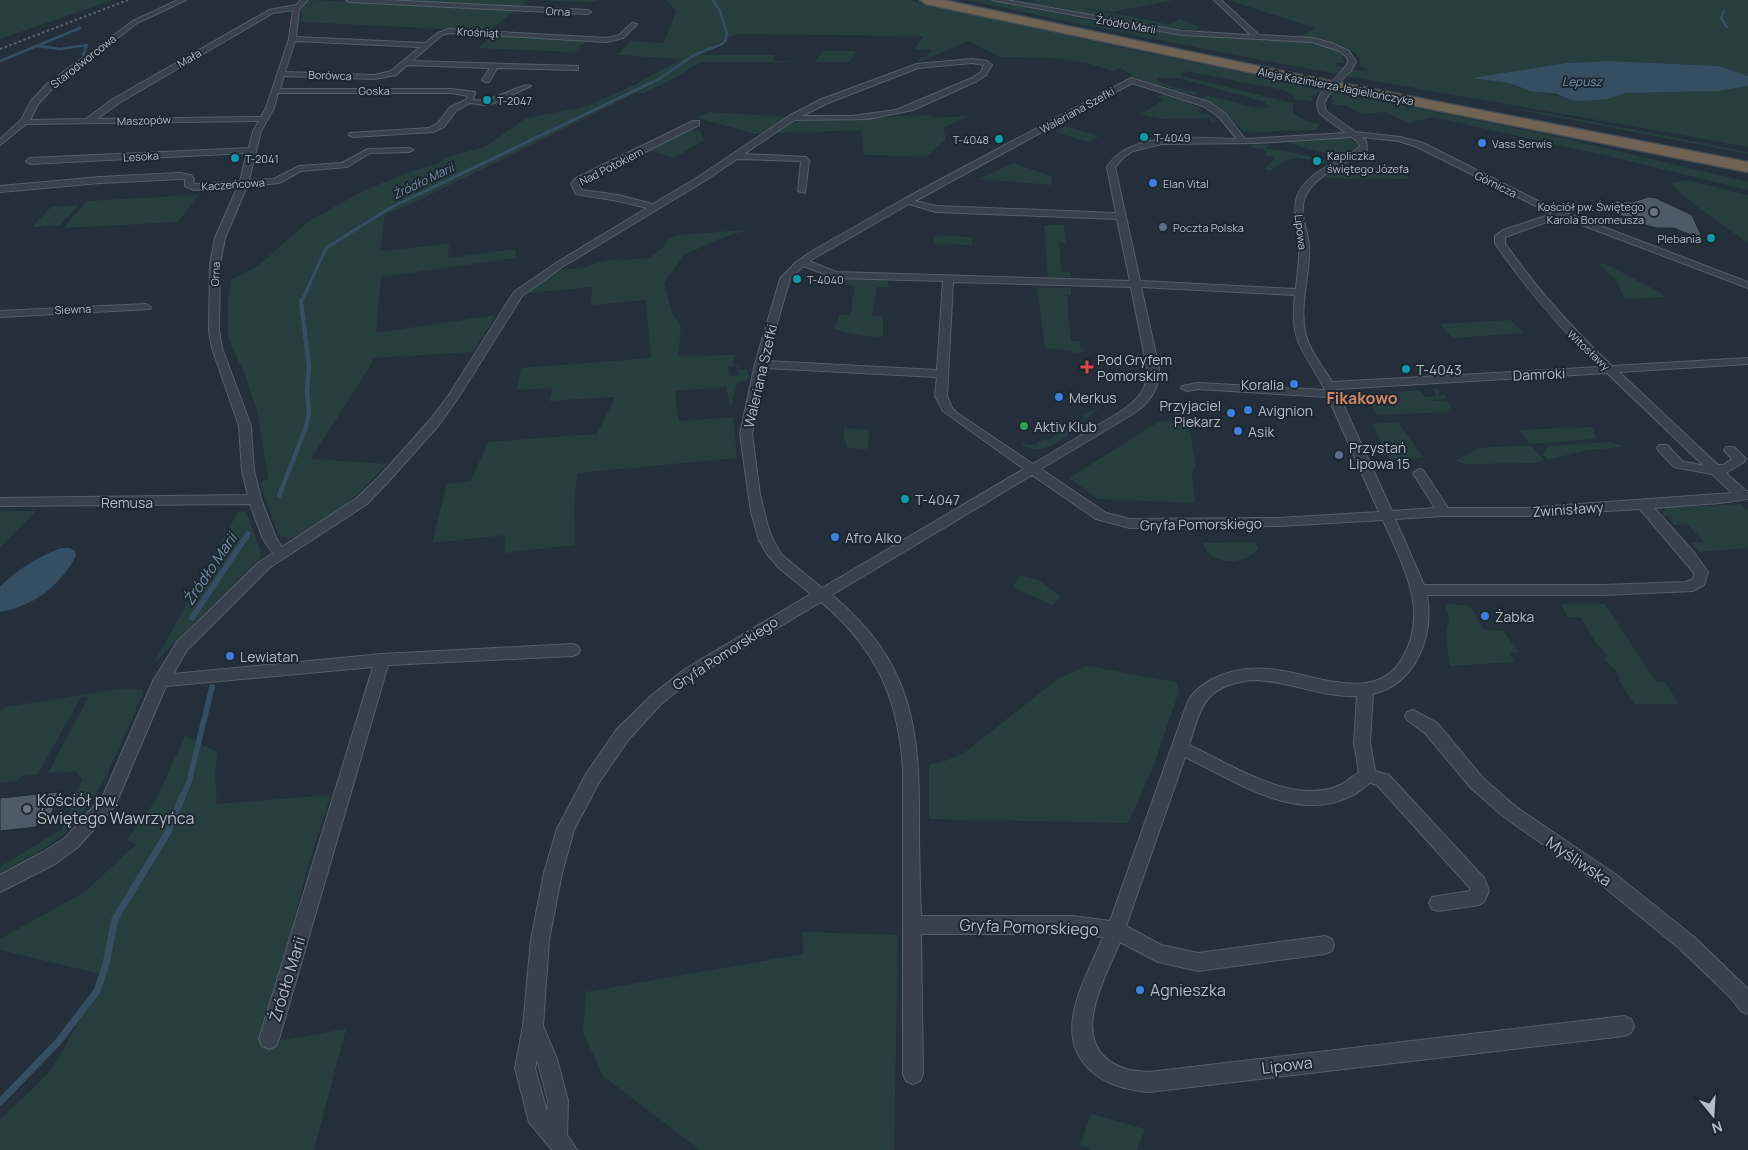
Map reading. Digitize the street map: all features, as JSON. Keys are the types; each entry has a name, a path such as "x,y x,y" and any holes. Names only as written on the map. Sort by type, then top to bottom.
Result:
{"highway":[{"name":"Aleja Kazimierza Jagiellończyka","path":"926,0 1136,46 1748,168"},
{"name":"Aleja Kazimierza Jagiellończyka","path":"954,0 1096,31 1748,160"},
{"path":"1320,75 1473,99"},
{"path":"1598,138 1645,155 1748,178"}],"street":[{"name":"Starodworcowa","path":"0,143 24,122 38,98 109,41 135,22 183,0"},
{"path":"297,7 305,0"},
{"name":"Orna","path":"349,0 588,12"},
{"name":"Źródło Marii","path":"995,0 1176,32 1258,38"},
{"path":"1218,0 1258,38 1300,39 1332,46 1345,52 1352,62 1321,100 1320,106 1323,112 1355,135"},
{"name":"Orna","path":"280,554 270,539 255,499 248,471 245,426 217,348 214,331 217,252 220,238 244,183 257,131 270,108 276,92 292,40 297,7"},
{"name":"Mała","path":"87,122 116,100 271,11 297,7"},
{"name":"Krośniąt","path":"426,45 440,34 454,30 607,40 621,37 634,24"},
{"path":"292,40 426,45"},
{"name":"Borówca","path":"281,74 382,76 393,72 426,45"},
{"path":"0,884 49,858 71,843 101,812 117,784 161,681 174,657 193,633 264,565 362,501 384,479 434,423 454,396 518,294 559,265 737,156 792,118 825,101 917,66 972,60 985,62 988,65 983,74 969,82 896,112 863,116 792,118"},
{"path":"404,63 575,68"},
{"path":"353,135 430,130 445,122 453,109 470,97 485,82 493,72 494,65"},
{"name":"Waleriana Szefki","path":"820,594 799,578 772,552 763,534 746,434 760,364 785,279 802,262 907,201 1131,80 1206,104 1222,115 1243,141"},
{"name":"Goska","path":"276,92 310,90 432,90 470,97 483,104 492,103 527,86"},
{"name":"Maszopów","path":"24,122 264,119"},
{"name":"Nad Potokiem","path":"652,207 623,199 579,192 575,188 575,184 579,180 696,123"},
{"name":"Gryfa Pomorskiego","path":"561,1143 536,1115 525,1068 532,1026 540,940 553,873 566,829 592,779 623,734 656,699 697,668 1117,419 1145,400 1154,375 1112,167 1114,161 1122,154 1148,144 1170,142 1243,141 1355,135"},
{"name":"Górnicza","path":"1355,135 1389,137 1411,142 1485,180 1560,214 1748,285"},
{"name":"Lipowa","path":"1355,135 1362,141 1364,148 1322,172 1301,196 1297,206 1304,252 1298,307 1300,334 1331,390 1387,516"},
{"name":"Lesoka","path":"30,161 252,150"},
{"name":"Kaczeńcowa","path":"0,189 180,176 190,178 188,184 191,187 280,180 299,169 344,165 368,151 409,150"},
{"path":"737,156 803,159 805,161 802,191"},
{"path":"907,201 936,209 1122,216"},
{"name":"Witosławy","path":"1560,214 1506,232 1500,236 1500,243 1524,279 1568,330 1715,470 1745,495"},
{"path":"802,262 835,275 1224,287 1301,292"},
{"name":"Gryfa Pomorskiego","path":"948,278 942,396 947,409 1101,516 1134,525 1279,522 1387,516"},
{"name":"Siewna","path":"0,314 146,307"},
{"name":"Damroki","path":"1331,390 1610,369 1748,361"},
{"path":"760,364 943,374"},
{"path":"1187,388 1197,386 1331,390"},
{"path":"1663,448 1678,464 1706,470 1726,468 1740,459 1730,450"},
{"path":"1419,473 1444,512"},
{"name":"Zwinisławy","path":"1387,516 1444,512 1524,512 1745,495"},
{"name":"Remusa","path":"0,502 227,501 255,499"},
{"path":"1387,516 1419,590 1641,589 1688,587 1699,582 1701,572 1687,553 1643,504"},
{"name":"Lipowa","path":"1419,590 1422,601 1420,627 1408,663 1397,677 1379,687 1365,690 1326,688 1269,674 1249,673 1216,683 1202,693 1196,701 1084,1012 1081,1034 1086,1049 1100,1064 1115,1075 1134,1081 1149,1082 1624,1026"},
{"path":"820,594 838,609 872,647 896,690 909,734 912,756 914,1074"},
{"path":"161,681 382,660 573,650"},
{"name":"Źródło Marii","path":"269,1039 382,660"},
{"path":"1365,690 1362,743 1368,775"},
{"name":"Myśliwska","path":"1413,716 1431,728 1478,783 1510,812 1609,880 1687,943 1737,990 1748,1004"},
{"path":"1180,748 1280,794 1308,800 1335,796 1356,787 1368,775"},
{"path":"1368,775 1383,780 1478,884 1480,891 1478,896 1473,899 1438,903"},
{"name":"Gryfa Pomorskiego","path":"912,925 1063,925 1115,930"},
{"path":"1115,930 1158,953 1198,962 1325,945"}],"green space":[{"path":"0,0 113,0 0,39"},
{"path":"311,0 515,10 489,31 301,22 302,5"},
{"path":"529,0 518,8 414,1"},
{"path":"529,0 599,0 589,2"},
{"path":"666,0 910,0 1128,49 1571,140 1748,182 1748,190 1608,156 1432,117 1409,123 1385,112 1362,114 1346,106 1333,104 1333,101 1335,101 1332,99 1333,96 1318,93 1311,96 1313,101 1294,99 1293,95 1284,90 1186,71 1181,76 1293,103 1293,113 1306,121 1320,124 1317,130 1244,132 1220,107 1202,98 1208,96 1257,108 1270,107 1265,102 1179,78 1157,78 1160,83 1198,93 1195,95 1137,79 1121,68 1113,71 1087,63 1054,58 1000,57 968,41 920,62 918,61 921,57 926,57 932,50 914,49 923,36 738,34 698,55 774,55 773,61 814,62 700,62 678,76 644,93 636,93 409,205 385,214 380,251 449,244 448,258 515,249 516,258 381,277 376,333 496,315 473,352 373,358 373,361 311,459 387,464 366,486 329,518 302,534 288,539 278,535 260,483 268,478 257,410 247,380 228,337 228,301 231,280 258,266 309,221 365,190 412,171 438,164 447,157 485,147 526,118 585,107 632,86 682,59 618,55 630,41 664,43 676,11"},
{"path":"967,0 988,0 1147,30 1212,37 1301,41 1331,48 1341,54 1345,63 1336,63 1337,66 1360,71 1367,69 1360,66 1360,58 1354,52 1338,44 1321,39 1296,36 1303,35 1315,28 1228,0 1748,0 1748,76 1719,66 1609,61 1568,63 1474,78 1509,83 1519,88 1582,101 1608,99 1627,93 1719,91 1748,86 1748,147 1281,64"},
{"path":"1011,0 1040,3 1031,0 1174,0 1112,12 1072,7 1130,16 1170,25 1180,19 1200,27 1195,30 1172,28"},
{"path":"492,36 587,41 574,52 478,48"},
{"path":"824,51 858,51 849,62 814,62"},
{"path":"1163,94 1190,103 1203,110 1197,111 1201,114 1207,113 1216,122 1212,122 1209,118 1162,119 1141,114 1164,100 1157,97"},
{"path":"1479,102 1574,118 1748,152 1748,154"},
{"path":"708,112 787,117 760,134 756,134 697,118"},
{"path":"931,115 932,118 968,116 943,128 946,139 927,156 864,155 861,130 776,133 791,123 800,121"},
{"path":"1066,126 1099,136 1088,142 1055,132"},
{"path":"699,130 704,140 674,158 648,150 686,131"},
{"path":"1342,138 1352,140 1359,145 1345,153 1335,154 1303,148 1287,142"},
{"path":"1254,144 1269,145 1265,148 1328,161 1321,164 1306,159 1294,158 1283,162 1270,171 1264,169 1275,158 1264,155 1266,153 1263,148 1252,148"},
{"path":"1013,163 1051,176 1052,185 980,179"},
{"path":"1343,166 1400,167 1409,179 1323,178"},
{"path":"1687,180 1748,195 1748,243 1698,207 1671,183"},
{"path":"198,195 178,222 63,228 87,201"},
{"path":"79,205 60,225 32,227 51,207"},
{"path":"1044,225 1064,225 1066,243 1059,243 1062,272 1070,272 1071,277 1048,277"},
{"path":"746,230 719,239 684,255 664,283 672,313 681,326 678,356 735,355 732,364 737,365 728,367 729,376 739,375 738,370 747,369 749,375 747,381 737,382 731,409 726,387 675,391 679,421 733,417 737,458 577,473 574,509 575,545 504,553 506,535 432,543 447,484 471,481 488,442 597,434 615,397 549,401 553,388 517,390 521,368 651,358 646,300 591,305 592,287 527,293 558,270 582,268 604,261 649,258 664,247 667,240 678,235"},
{"path":"935,236 972,237 972,245 935,244"},
{"path":"1598,263 1606,264 1661,293 1664,297 1625,299 1616,280"},
{"path":"848,279 887,281 889,287 877,287 872,316 883,317 883,336 858,335 833,328 837,324 839,315 850,315 855,286 845,285"},
{"path":"1037,288 1071,288 1071,295 1067,295 1071,341 1079,341 1081,348 1084,348 1084,352 1073,353 1071,351 1045,348"},
{"path":"1510,320 1524,333 1453,338 1440,324"},
{"path":"1433,389 1439,389 1441,392 1438,393 1440,396 1444,395 1448,399 1428,400 1448,402 1451,407 1447,412 1377,415 1365,394 1419,390 1425,397 1437,396"},
{"path":"1099,409 1053,445 1043,449 1032,449 1021,445 1037,445 1037,442 1041,442 1042,439 1048,440 1083,420 1082,415"},
{"path":"1182,409 1186,410 1196,466 1192,474 1195,503 1098,499 1069,478 1160,421 1175,422 1173,415"},
{"path":"1398,422 1423,457 1390,460 1372,424"},
{"path":"1592,427 1596,439 1530,444 1519,430"},
{"path":"844,428 870,430 867,449 847,448"},
{"path":"1612,442 1624,447 1587,450 1548,460 1543,455 1548,446"},
{"path":"1531,446 1544,460 1536,463 1466,464 1455,461 1479,448"},
{"path":"1741,504 1748,511 1748,548 1699,552 1691,543 1704,542 1687,524 1674,525 1669,516 1662,516 1666,508"},
{"path":"0,511 36,511 0,547"},
{"path":"246,511 261,552 259,559 154,663 238,512"},
{"path":"1255,542 1258,549 1252,555 1236,561 1228,561 1212,556 1203,543"},
{"path":"1020,576 1039,580 1061,597 1052,605 1013,587"},
{"path":"1450,604 1470,606 1484,630 1503,631 1519,652 1510,653 1514,662 1450,666 1446,636 1449,618 1446,606"},
{"path":"1561,604 1605,604 1656,682 1665,682 1679,704 1634,704 1618,679 1621,679 1605,658 1608,657 1601,647 1598,646 1580,617 1568,617"},
{"path":"1087,666 1176,682 1179,691 1154,765 1128,823 929,819 929,765 964,753 1059,678"},
{"path":"126,688 142,690 143,694 111,766 91,802 80,817 60,837 35,854 0,873 0,867 62,829 82,780 76,771 48,773 89,696 81,697 38,774 22,776 17,781 0,783 0,711 6,707"},
{"path":"185,736 217,752 215,777 217,804 331,795 308,866 262,1044 346,1029 314,1150 0,1150 0,1120 53,1068 105,975 0,950 0,939 85,892 136,844 127,840 156,800"},
{"path":"802,932 898,935 894,1150 700,1150 603,1076 583,1032 586,992 803,954"},
{"path":"1091,1114 1145,1129 1137,1150 1092,1150 1080,1145"}],"water":[{"name":"Lepusz","path":"1609,61 1719,66 1748,76 1748,86 1719,91 1627,93 1608,99 1582,101 1571,100 1557,94 1530,91 1509,83 1471,78 1567,63"},
{"path":"61,548 70,548 75,551 76,556 62,577 35,600 0,612 0,587 28,564"}],"building":[{"name":"Kościół pw. Świętego Karola Boromeusza","path":"1648,197 1656,198 1692,215 1703,240 1674,228 1657,228 1641,224 1620,215 1615,201 1633,202"},
{"name":"Kościół pw. Świętego Wawrzyńca","path":"58,792 54,801 57,801 50,816 41,817 36,827 0,831 0,798"}],"waterway":[{"name":"Źródło Marii","path":"546,133 659,79 694,55 722,44 726,40 727,34 720,11 713,0"},
{"path":"1724,11 1721,18 1727,27"},
{"path":"0,61 80,28 78,28"},
{"path":"38,46 60,49 87,45 83,55"},
{"name":"Źródło Marii","path":"301,303 326,248 390,208 548,132"},
{"name":"Źródło Marii","path":"279,496 306,427 309,414 307,391 309,366 301,303"},
{"name":"Źródło Marii","path":"192,618 248,534"},
{"name":"Źródło Marii","path":"183,796 189,782 212,687"},
{"name":"Źródło Marii","path":"0,1102 58,1042 97,991 106,964 115,919 168,832 183,795"}],"railway":[{"path":"0,49 128,0"}],"place":[{"name":"T-2047","path":"487,100"},
{"name":"T-4049","path":"1144,137"},
{"name":"T-4048","path":"999,139"},
{"name":"Vass Serwis","path":"1482,143"},
{"name":"T-2041","path":"235,158"},
{"name":"Kapliczka świętego Józefa","path":"1317,161"},
{"name":"Elan Vital","path":"1153,183"},
{"name":"Kościół pw. Świętego Karola Boromeusza","path":"1654,212"},
{"name":"Poczta Polska","path":"1163,227"},
{"name":"Plebania","path":"1711,238"},
{"name":"T-4040","path":"797,279"},
{"name":"Pod Gryfem Pomorskim","path":"1087,367"},
{"name":"T-4043","path":"1406,369"},
{"name":"Koralia","path":"1294,384"},
{"name":"Merkus","path":"1059,397"},
{"name":"Avignion","path":"1248,410"},
{"name":"Przyjaciel Piekarz","path":"1231,413"},
{"name":"Aktiv Klub","path":"1024,426"},
{"name":"Asik","path":"1238,431"},
{"name":"Przystań Lipowa 15","path":"1339,455"},
{"name":"T-4047","path":"905,499"},
{"name":"Afro Alko","path":"835,537"},
{"name":"Żabka","path":"1485,616"},
{"name":"Lewiatan","path":"230,656"},
{"name":"Kościół pw. Świętego Wawrzyńca","path":"27,809"},
{"name":"Agnieszka","path":"1140,990"}],"district":[{"name":"Fikakowo","path":"1362,398"}]}
